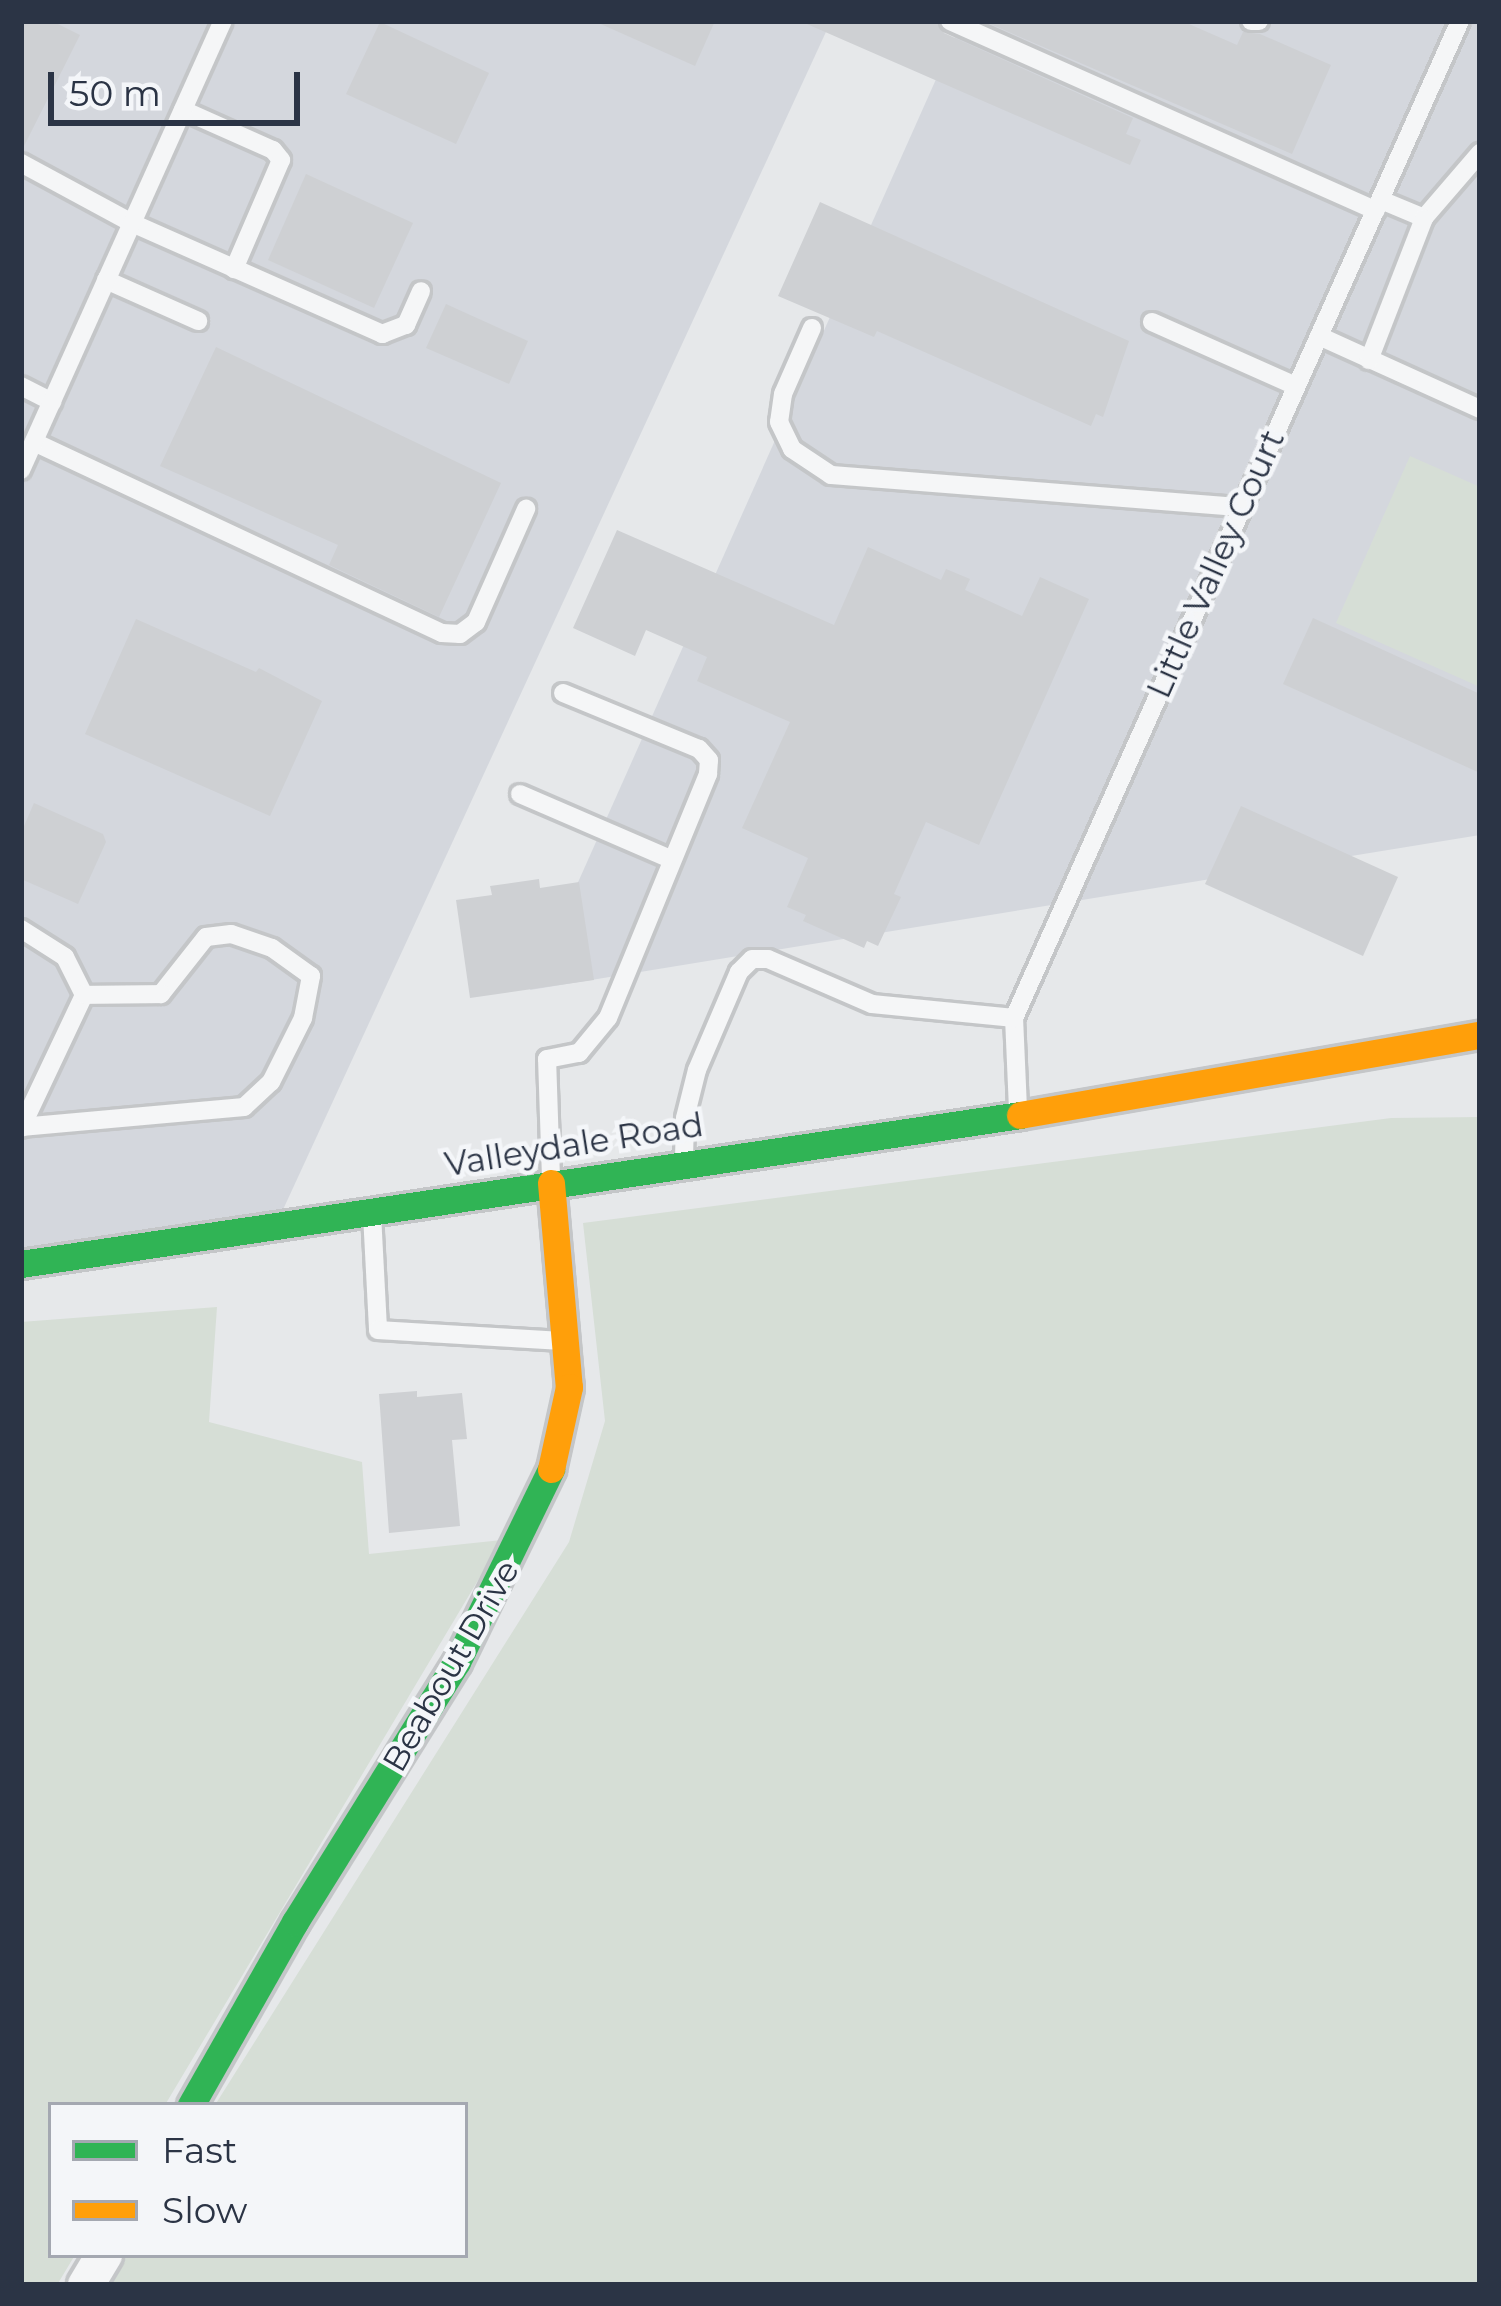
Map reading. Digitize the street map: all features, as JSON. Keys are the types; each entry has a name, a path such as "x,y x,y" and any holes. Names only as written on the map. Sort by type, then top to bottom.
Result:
{"main road":[{"name":"Valleydale Road","path":"21,1264 1018,1116 1480,1036"},
{"name":"Valleydale Road","path":"1139,1097 1278,1093 1458,1068"},
{"name":"Beabout Drive","path":"193,2102 295,1922 457,1662 549,1480 566,1420 567,1341 551,1183"}],"street":[{"path":"86,2285 102,2258"}],"lane":[{"path":"21,470 223,21"},
{"path":"950,21 1378,205 1424,218"},
{"name":"Little Valley Court","path":"1018,1116 1014,1018 1460,21"},
{"path":"182,110 273,150 281,160 234,269"},
{"path":"1370,360 1424,218 1471,170 1480,153"},
{"path":"21,163 132,223 382,334 406,325 421,292"},
{"path":"106,280 198,321"},
{"path":"1152,322 1296,386"},
{"path":"812,328 783,394 779,422 792,449 831,475 1242,507"},
{"path":"1319,336 1480,409"},
{"path":"21,386 52,402"},
{"path":"34,442 442,634 460,634 476,622 526,509"},
{"path":"551,1183 547,1059 579,1053 596,1037 708,774 709,760 699,749 563,693"},
{"path":"520,794 670,859"},
{"path":"21,929 65,957 84,994"},
{"path":"21,1128 244,1108 271,1082 282,1061 303,1018 311,976 272,948 231,934 206,937 161,994 84,994"},
{"path":"684,1164 685,1118 697,1070 739,972 752,959 768,958 872,1004 1014,1018"},
{"path":"21,1128 84,994"},
{"path":"372,1214 378,1330 567,1341"}],"shaded area":[{"path":"21,21 831,21 275,1227 21,1272"},
{"path":"962,21 1480,21 1480,835 530,990"},
{"path":"1410,456 1480,487 1480,687 1336,623"},
{"path":"1480,1117 1480,2285 103,2285 119,2258 468,2258 468,2102 217,2102 569,1542 605,1421 583,1223 1391,1118"},
{"path":"217,1307 209,1422 362,1462 369,1554 502,1540 167,2102 48,2102 48,2258 73,2258 57,2285 21,2285 21,1322"}],"building":[{"path":"21,21 52,21 80,35 22,150"},
{"path":"594,21 715,21 695,66"},
{"path":"800,21 937,21 944,33 1133,118 1126,134 1141,140 1130,165"},
{"path":"983,21 1182,21 1237,45 1243,32 1260,34 1331,65 1292,154"},
{"path":"380,22 489,73 456,144 346,94"},
{"path":"306,174 413,223 374,308 268,260"},
{"path":"820,202 1129,341 1103,417 1096,414 1091,426 877,331 874,337 778,296"},
{"path":"446,304 528,341 509,384 426,348"},
{"path":"216,347 501,483 439,617 329,565 338,545 160,466"},
{"path":"617,530 834,625 868,547 941,580 946,569 970,579 965,590 1022,616 1040,577 1089,599 979,845 926,822 894,894 901,897 878,946 867,941 864,948 803,921 806,915 787,907 808,858 742,828 790,722 697,681 707,657 646,630 635,656 573,628"},
{"path":"1313,618 1480,694 1480,773 1283,684"},
{"path":"136,619 256,672 259,668 322,701 270,816 85,734"},
{"path":"34,803 103,834 106,842 78,904 21,879 21,833"},
{"path":"1241,806 1398,877 1363,956 1205,884"},
{"path":"539,879 540,888 579,882 594,980 470,998 456,900 492,895 490,886"},
{"path":"417,1391 417,1397 462,1393 467,1439 452,1440 460,1526 389,1533 379,1394"}],"traffic: fast":[{"path":"21,1264 1020,1115"},
{"path":"193,2102 295,1922 457,1662 551,1469"}],"traffic: slow":[{"path":"1020,1115 1480,1035"},
{"path":"551,1183 569,1387 551,1469"}]}
